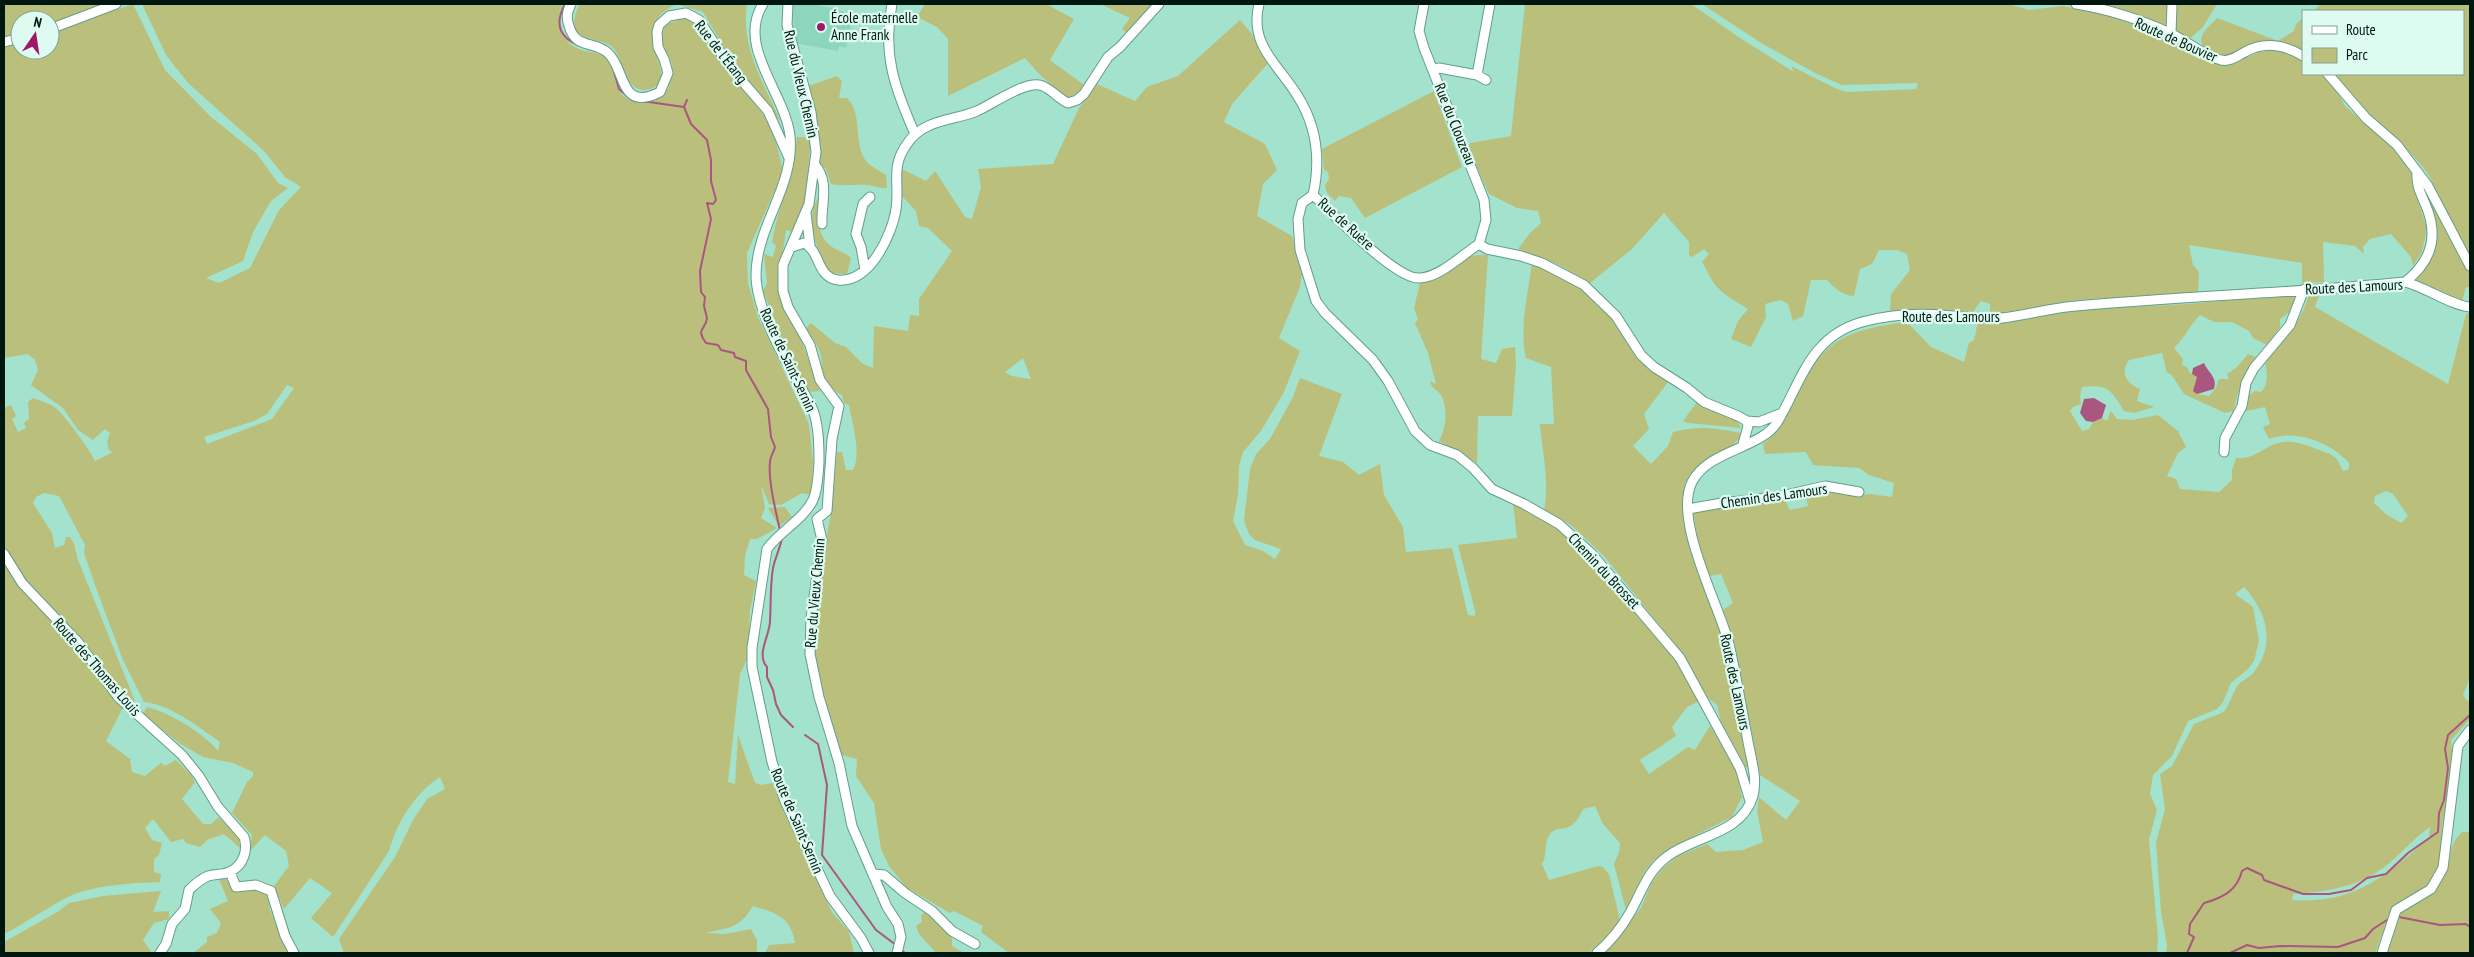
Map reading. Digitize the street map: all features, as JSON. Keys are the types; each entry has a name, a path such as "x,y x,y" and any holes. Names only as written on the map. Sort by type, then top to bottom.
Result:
{"street":[{"path":"60,25 116,4"},
{"name":"Rue de l'Étang","path":"572,4 568,9 567,21 571,33 576,40 606,51 618,68 622,83 632,93 647,97 660,92 668,74 656,39 659,25 669,16 676,13 692,16 704,26 730,67 768,111 789,158"},
{"name":"Route de Saint-Sernin","path":"763,4 756,17 756,43 787,123 790,136 789,158 781,190 760,246 756,276 758,294 786,362 816,420 818,478 814,498 808,508 776,536 767,549 763,565 752,648 752,667 772,762 785,801 830,896 861,938 869,953"},
{"name":"Rue du Vieux Chemin","path":"788,4 786,15 790,40 814,126 815,165 812,192 806,213 783,265 782,282 785,299 806,336 820,380 839,406 832,438 827,511 817,519 822,540 810,618 810,654 819,697 839,763 848,814 887,907 898,924 900,941 897,952"},
{"path":"892,4 888,34 890,67 915,134"},
{"path":"806,213 810,246 823,272 828,277 845,280 865,270 878,254 890,230 897,207 897,164 907,143 915,134 931,125 974,112 1033,85 1045,87 1062,100 1073,102 1084,94 1108,56 1120,47 1159,4"},
{"name":"Rue de Ruère","path":"1259,4 1256,24 1260,41 1297,94 1315,139 1318,170 1313,195 1349,230 1395,269 1412,278 1429,276 1479,244"},
{"name":"Rue du Clouzeau","path":"1424,4 1419,30 1484,200 1486,220 1479,244"},
{"path":"1477,75 1490,4"},
{"name":"Route de Bouvier","path":"2076,4 2104,10 2170,34 2209,56 2222,60 2228,61 2246,51 2267,44 2282,46 2302,56"},
{"path":"2170,34 2172,4"},
{"path":"1434,70 1439,68 1477,75 1486,80"},
{"path":"2329,75 2366,118 2397,145 2428,186 2470,266"},
{"path":"815,165 822,174 824,182 822,224"},
{"path":"2405,282 2425,262 2433,242 2426,208 2418,190 2417,172"},
{"name":"Chemin du Brosset","path":"1313,195 1302,203 1298,231 1300,250 1309,280 1316,301 1324,313 1373,360 1388,381 1416,431 1430,445 1457,455 1473,468 1492,489 1524,504 1559,524 1591,553 1680,658 1740,768 1750,804"},
{"path":"865,270 861,247 856,234 863,204 870,197"},
{"path":"792,247 804,243 810,246"},
{"path":"1479,244 1487,249 1521,256 1542,263 1584,285 1616,316 1641,355 1654,367 1704,402 1746,421 1759,422 1782,413"},
{"name":"Route des Lamours","path":"1750,804 1755,779 1728,643 1694,542 1687,496 1697,474 1706,466 1743,444 1769,432 1777,424 1793,390 1817,350 1830,337 1843,328 1862,322 1890,317 1936,315 1986,319 2005,318 2073,306 2405,282 2427,289 2464,307 2470,307"},
{"path":"2224,452 2225,438 2242,406 2246,383 2254,368 2290,325 2304,290"},
{"path":"1743,444 1748,426 1746,421"},
{"name":"Chemin des Lamours","path":"1688,509 1722,502 1777,498 1825,486 1859,492"},
{"path":"808,508 817,519"},
{"name":"Route des Thomas Louis","path":"4,554 22,583 77,641 119,698 182,755 199,776 218,808 244,837 246,843 244,857 230,872"},
{"path":"2382,953 2396,910 2431,889 2443,868 2446,830 2458,746 2470,730"},
{"path":"1597,953 1631,912 1648,876 1659,863 1677,850 1728,826 1744,814 1750,804"},
{"path":"160,953 166,944 172,924 187,905 189,890 207,876 230,872 236,887 256,885 271,891 285,936 294,953"},
{"path":"874,874 884,875 905,893 932,911 952,931 975,944"}],"shaded area":[{"name":"École maternelle Anne Frank","path":"793,4 810,4 837,9 853,16 846,48 839,46 838,51 794,43"},
{"path":"2204,363 2214,378 2215,385 2214,389 2197,394 2193,391 2197,377 2192,374 2193,368"},
{"path":"2094,398 2106,405 2102,418 2093,422 2086,421 2080,413 2084,399"}],"green space":[{"path":"4,4 108,4 60,21 60,10 10,10 10,36 4,38"},
{"path":"133,4 165,70 211,117 257,154 278,183 288,188 271,201 253,232 243,261 206,278 219,283 250,268 279,210 301,187 285,177 264,151 188,83 166,55 142,4 563,4 560,11 559,25 564,37 574,47 604,56 611,64 620,93 638,102 653,100 659,97 665,93 669,86 672,67 662,40 664,25 687,17 698,24 772,127 783,172 747,253 748,283 758,317 809,424 813,463 811,495 802,493 781,505 769,504 761,485 765,508 761,518 777,528 757,539 750,539 745,556 744,575 756,581 750,611 748,657 740,674 728,782 735,784 738,735 755,783 762,785 772,783 832,912 849,932 854,953 765,953 769,945 795,943 793,934 790,927 781,917 753,906 743,919 733,926 706,933 725,934 751,929 757,940 757,953 344,953 339,939 395,857 413,820 427,799 445,789 440,777 423,791 408,809 392,840 389,851 333,937 311,918 332,893 310,878 284,909 274,886 289,866 286,851 265,835 250,851 252,835 232,813 247,782 253,776 253,772 233,763 203,757 179,743 143,714 147,707 166,714 196,731 218,751 220,742 194,724 165,707 144,702 123,660 100,599 84,553 85,545 59,496 44,493 36,497 33,503 52,533 55,548 64,545 66,537 70,537 74,544 78,560 135,701 131,703 85,644 20,574 4,547 4,408 11,405 16,416 12,419 18,432 26,428 24,423 29,419 28,402 33,398 46,403 56,408 84,443 95,461 113,452 109,450 107,442 110,433 105,429 93,440 78,430 63,408 31,385 38,370 35,360 28,354 4,358 4,47 10,46 10,60 60,60 60,30","holes":["287,385 294,388 272,419 207,444 204,437 254,421 267,414"]},
{"path":"580,4 677,4 661,14 654,26 653,39 661,75 659,84 650,89 642,90 636,88 627,77 615,50 611,46 584,37 577,32 574,20"},
{"path":"677,4 747,4 746,20 750,50 781,122 734,64 703,12"},
{"path":"925,4 1046,4 1074,19 1050,60 1084,85 1078,93 1067,98 1040,75 1025,58 948,96 948,39 937,27 917,17"},
{"path":"1100,4 1155,4 1128,34 1122,29 1130,18"},
{"path":"1525,4 1691,4 1794,72 1791,66 1847,92 1916,89 1918,83 1842,85 1819,75 1761,43 1702,4 2008,4 2029,10 2062,6 2104,14 2168,37 2224,66 2267,49 2278,50 2302,60 2302,75 2322,75 2336,89 2345,106 2394,149 2413,172 2415,193 2427,228 2422,252 2413,266 2411,257 2391,234 2370,239 2363,247 2364,254 2355,246 2323,242 2324,282 2302,283 2302,263 2189,245 2193,265 2199,272 2198,292 2080,300 1990,316 1990,304 1981,301 1973,312 1929,310 1890,313 1891,294 1910,270 1907,254 1897,250 1879,250 1872,264 1860,269 1854,296 1842,293 1827,280 1811,280 1803,316 1793,321 1788,304 1781,300 1765,304 1766,317 1751,347 1731,339 1738,321 1748,309 1727,296 1716,286 1702,262 1709,254 1704,249 1692,257 1689,255 1689,242 1664,213 1632,249 1590,283 1559,265 1518,249 1530,233 1541,223 1538,211 1517,208 1489,194 1468,148 1470,143 1511,136"},
{"path":"2096,4 2169,4 2167,26"},
{"path":"2175,4 2217,4 2203,27 2188,40 2173,32"},
{"path":"2321,4 2470,4 2470,255 2436,195 2434,185 2428,174 2409,152 2368,114 2334,75 2464,75 2464,10 2314,10"},
{"path":"2217,18 2278,41 2294,31 2296,24 2302,19 2302,51 2280,42 2265,41 2233,55 2217,54 2203,46 2201,41 2206,29"},
{"path":"1240,20 1251,33 1269,62 1232,104 1224,122 1265,144 1277,170 1263,184 1257,216 1292,236 1302,273 1300,287 1279,338 1300,351 1284,392 1261,431 1243,452 1239,466 1238,495 1233,521 1245,545 1263,551 1275,559 1281,549 1255,540 1249,534 1244,521 1250,469 1256,454 1270,439 1293,397 1300,378 1342,394 1319,456 1343,462 1359,475 1380,464 1384,495 1403,527 1406,552 1452,548 1468,615 1475,616 1475,611 1458,545 1517,538 1513,503 1556,526 1596,563 1678,662 1700,701 1687,707 1672,727 1676,736 1640,760 1649,774 1688,747 1695,750 1710,726 1735,766 1742,797 1732,817 1670,848 1654,860 1645,871 1626,910 1614,864 1619,852 1620,843 1603,824 1595,806 1583,809 1571,826 1556,830 1550,834 1542,864 1549,880 1598,866 1603,867 1609,874 1619,916 1618,925 1589,953 1009,953 981,932 983,926 954,911 950,913 907,888 889,866 881,849 874,803 856,776 857,759 842,755 824,703 818,676 814,632 815,615 831,513 837,452 842,452 846,470 853,470 857,455 849,405 844,403 842,395 827,383 823,375 820,352 806,328 811,323 835,343 846,347 863,364 873,368 874,326 908,331 910,315 919,316 919,299 952,251 928,228 919,226 916,211 902,196 900,168 926,181 935,171 965,217 972,219 981,187 978,169 1053,164 1079,108 1097,84 1135,101 1147,87 1178,76","holes":["1023,358 1031,379 1012,376 1005,372"]},
{"path":"837,76 842,81 839,98 847,98 855,112 862,154 868,163 886,175 887,188 870,185 831,184 826,169 819,163 819,134 808,86"},
{"path":"1434,91 1462,167 1365,218 1351,198 1339,196 1335,201 1327,193 1325,185 1329,179 1328,172 1324,170 1322,149"},
{"path":"797,137 811,138 805,203 793,232 786,230 779,279 820,391 809,392 790,358 763,291 767,283 764,254 773,257 776,246 772,242 793,164"},
{"path":"2422,186 2470,274 2470,287 2466,287 2462,301 2416,280 2431,258 2436,242 2436,224 2433,211"},
{"path":"818,198 818,220 821,233 828,244 851,258 847,274 828,273 820,256 812,226 814,206"},
{"path":"1488,255 1481,359 1496,363 1502,349 1515,347 1516,365 1512,416 1478,416 1477,463 1439,441 1445,425 1444,402 1430,381 1436,384 1428,353 1415,323 1418,319 1414,308 1420,283 1467,257"},
{"path":"1532,263 1579,286 1610,316 1648,366 1668,382 1644,414 1649,429 1633,446 1651,464 1668,446 1673,432 1691,428 1707,428 1741,433 1739,439 1730,447 1700,465 1689,476 1684,486 1684,501 1691,546 1723,639 1748,765 1747,769 1721,722 1717,705 1707,697 1683,655 1604,556 1571,525 1544,510 1546,477 1540,424 1554,424 1551,367 1526,358 1524,346 1525,310"},
{"path":"2320,292 2315,307 2448,384 2466,314 2470,313 2470,678 2463,695 2467,701 2470,700 2470,719 2451,740 2453,760 2442,827 2440,864 2428,886 2392,908 2375,953 2166,953 2167,945 2161,912 2156,843 2165,809 2160,774 2172,766 2194,724 2224,712 2238,685 2254,672 2261,661 2267,639 2266,628 2258,607 2244,587 2235,594 2253,607 2259,641 2254,661 2248,669 2231,683 2223,702 2217,709 2188,721 2172,756 2153,775 2150,794 2157,810 2149,840 2158,937 2157,953 1603,953 1641,908 1652,882 1663,868 1678,856 1707,844 1716,852 1743,850 1763,842 1757,811 1759,797 1786,820 1800,801 1760,775 1734,641 1723,610 1733,603 1721,574 1709,576 1698,541 1693,511 1722,506 1774,502 1784,498 1790,510 1808,506 1806,495 1824,490 1854,496 1870,494 1892,497 1894,483 1869,475 1859,468 1813,465 1806,452 1765,454 1763,444 1786,418 1806,377 1827,350 1852,334 1867,329 1907,322 1931,347 1964,362 1969,343 1974,340 1978,322 2071,310 2187,304 2292,295 2296,301 2292,310 2280,319 2280,327 2267,345 2253,338 2249,331 2232,322 2214,322 2200,315 2174,348 2183,359 2182,365 2197,377 2195,385 2197,394 2209,396 2216,388 2219,379 2229,379 2227,374 2236,368 2248,354 2256,357 2242,380 2233,411 2225,413 2184,394 2171,374 2167,373 2162,353 2129,360 2125,369 2128,381 2140,389 2137,401 2154,407 2134,413 2124,411 2112,393 2103,387 2090,386 2082,387 2081,404 2073,407 2070,411 2082,431 2089,429 2093,422 2102,418 2107,421 2111,411 2117,419 2132,420 2158,415 2178,431 2186,447 2178,453 2167,476 2176,479 2180,489 2219,492 2232,480 2232,470 2236,458 2256,454 2278,443 2295,442 2313,447 2336,458 2343,471 2349,469 2349,463 2341,456 2312,439 2279,436 2269,439 2263,427 2270,424 2265,407 2246,411 2249,395 2255,391 2261,392 2264,389 2267,374 2265,362 2297,322 2309,294","holes":["2386,491 2393,494 2408,516 2401,523 2387,515 2374,503 2375,496","2430,827 2429,838 2397,865 2367,885 2334,897 2314,900 2292,900 2293,894 2338,888 2370,876 2387,865"]},
{"path":"1697,402 1736,420 1741,428 1683,421"},
{"path":"785,507 792,517 779,526 768,508"},
{"path":"4,562 83,652 123,707 106,741 130,759 132,772 145,776 161,763 165,766 176,760 195,782 182,799 203,824 211,824 219,817 238,836 241,849 224,834 207,840 200,847 186,843 183,839 171,842 153,819 145,828 152,840 162,843 159,855 154,859 154,872 161,874 160,882 113,885 78,893 60,901 4,934"},
{"path":"2462,832 2470,832 2470,953 2387,953 2398,913 2428,895 2440,883 2448,867 2453,845"},
{"path":"226,878 233,892 255,889 267,895 270,910 289,953 193,953 207,942 207,937 217,933 221,923 210,909 228,901 219,879"},
{"path":"161,891 153,912 169,911 169,919 154,923 143,940 152,953 4,953 4,942 59,911 69,903 103,896"},
{"path":"926,910 933,914 952,937 952,946 964,953 936,953 919,934 916,926 922,922 921,916"}],"waterway":[{"path":"565,4 559,24 561,31 572,42 598,51"},
{"path":"612,65 619,89 628,97"},
{"path":"687,100 684,107 691,124 707,140 711,160 711,181 716,200 713,204 707,203 711,219 700,271 701,292 705,297 704,306 707,318 701,334 706,343 718,345 721,350 734,353 735,357 746,361 746,370 768,409 771,437 775,447 770,460 770,478 780,531"},
{"path":"642,101 684,107"},
{"path":"782,538 773,568 770,622 763,657 776,704 781,715 793,727"},
{"path":"2187,953 2194,937 2189,934 2190,924 2204,903 2217,899 2233,889 2242,871 2247,868 2262,875 2264,880 2303,894 2329,894 2351,890 2367,878 2386,874 2408,853 2438,832 2439,813 2444,800 2448,768 2445,749 2448,735 2470,715"},
{"path":"805,735 818,744 827,785 822,855 876,930 896,945"},
{"path":"2399,917 2440,925 2466,924 2470,927"},
{"path":"2230,953 2247,945 2259,948 2280,946 2338,947 2365,938 2373,929 2387,920"},
{"path":"901,950 905,953"}],"place":[{"name":"École maternelle Anne Frank","path":"821,27"}]}
